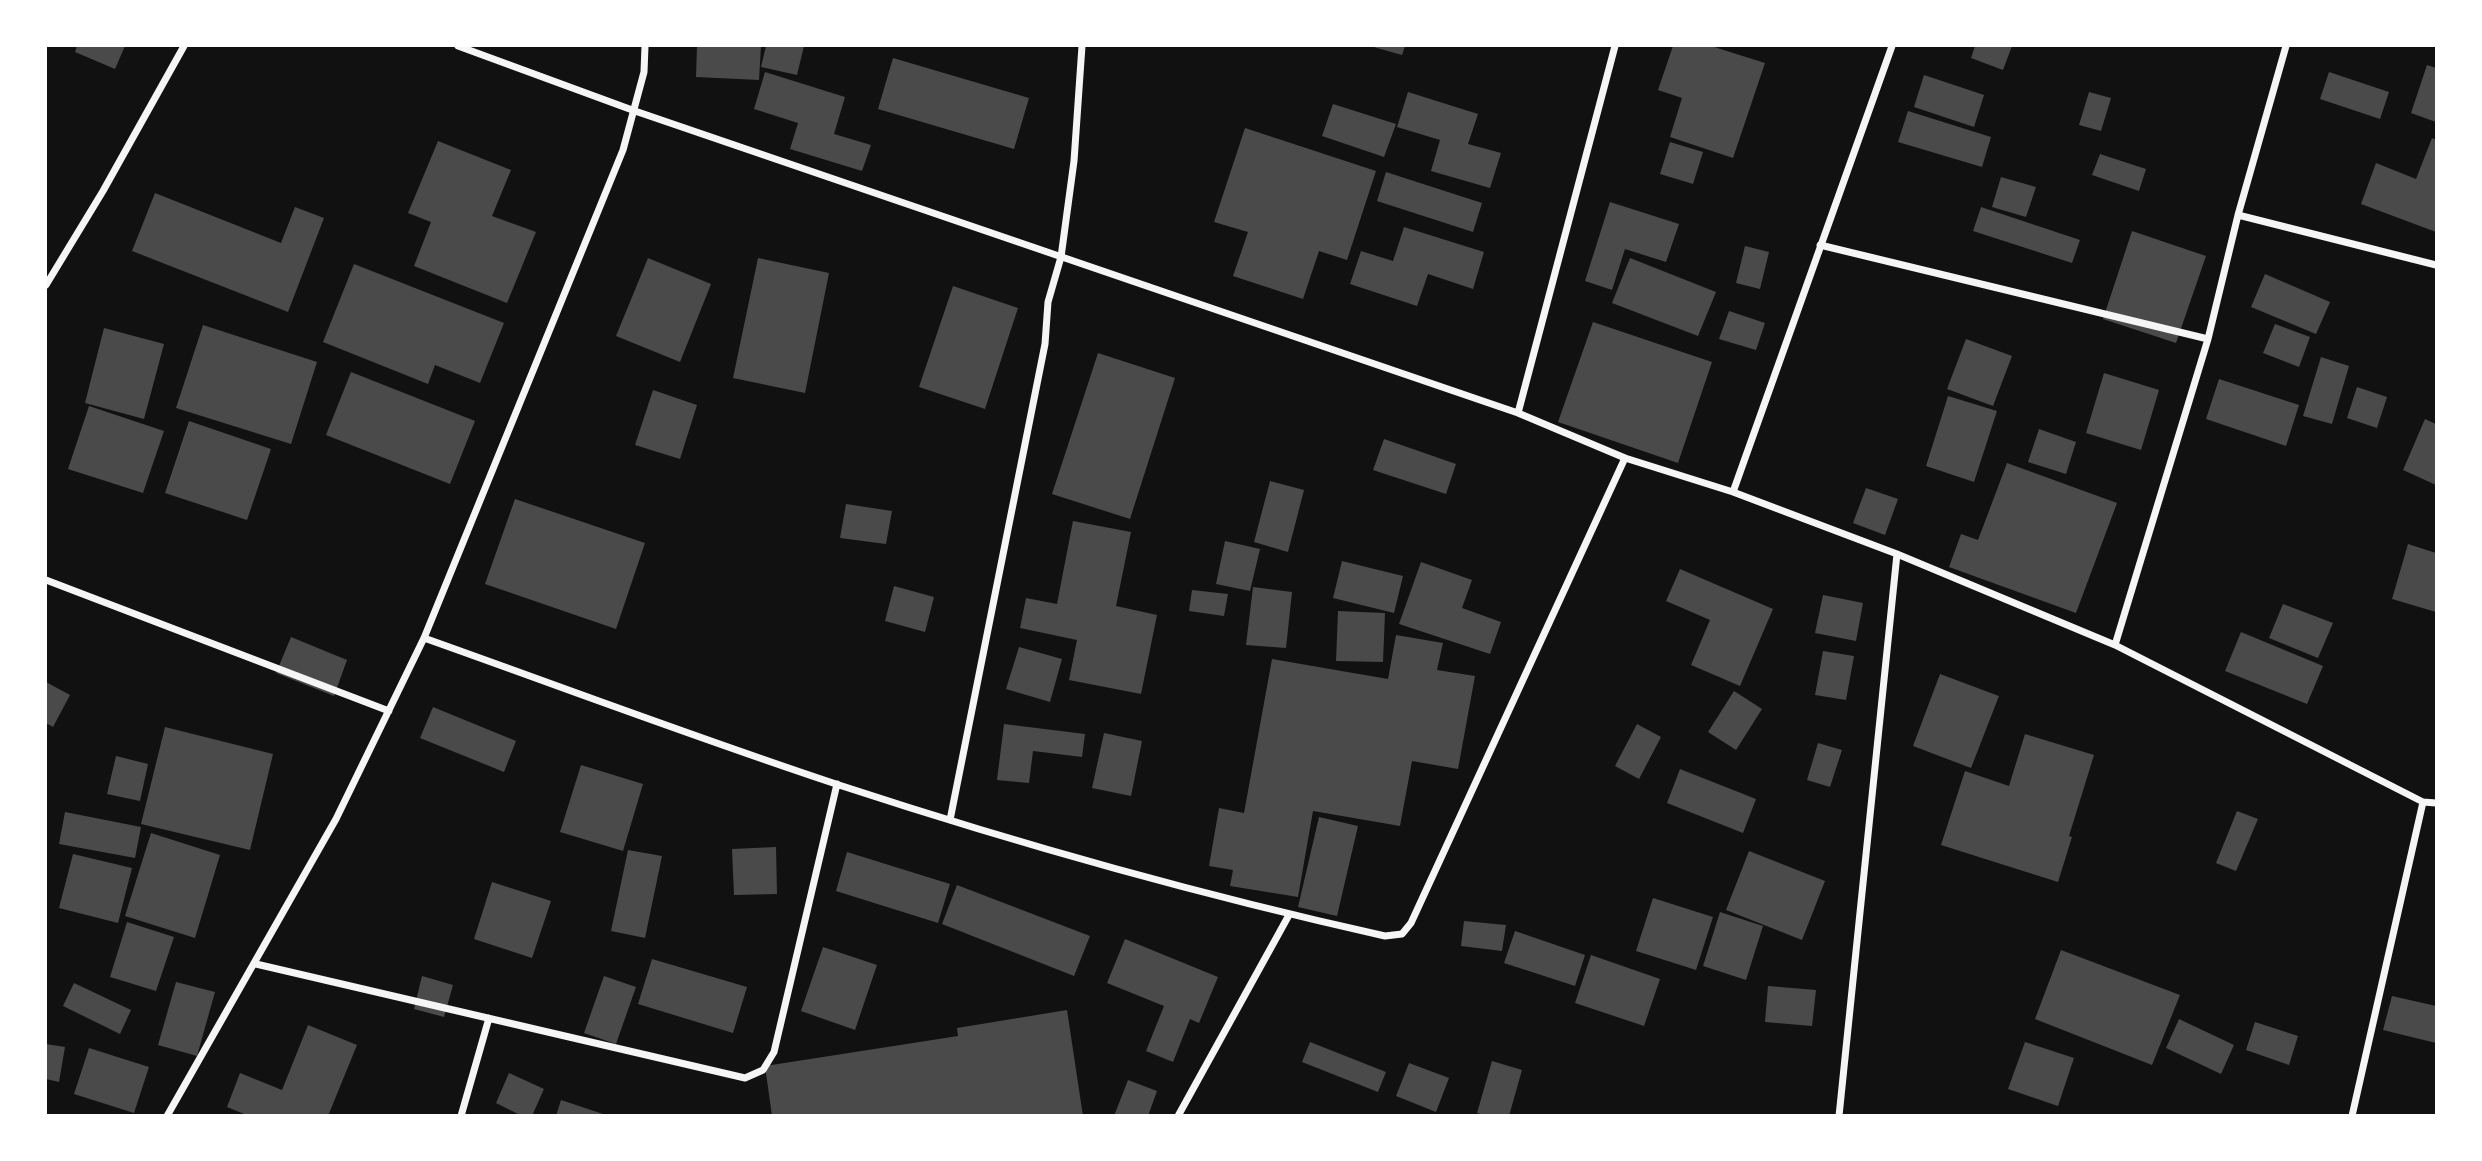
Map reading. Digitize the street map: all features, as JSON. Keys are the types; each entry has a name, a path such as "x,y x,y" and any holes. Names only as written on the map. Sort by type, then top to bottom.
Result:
{"street":[{"path":"46,285 103,191 184,46"},
{"path":"458,46 635,111 1518,413 1625,458 1733,492 1897,554 2115,645 2423,802 2437,803"},
{"path":"167,1115 256,964 336,819 424,638 623,150 644,72 645,46"},
{"path":"950,820 1045,344 1048,302 1061,257 1074,161 1082,46"},
{"path":"1518,413 1615,46"},
{"path":"1733,492 1892,46"},
{"path":"2115,645 2208,340 2238,215 2286,46"},
{"path":"2238,215 2437,265"},
{"path":"1820,246 2208,340"},
{"path":"424,638 837,784 950,820 1184,889 1385,936 1402,934 1410,923 1625,458"},
{"path":"1839,1115 1897,554"},
{"path":"46,580 389,711"},
{"path":"256,964 746,1078 763,1070 774,1052 837,784"},
{"path":"2351,1115 2423,802"},
{"path":"1178,1115 1289,915"},
{"path":"461,1115 489,1018"}],"building":[{"path":"77,46 125,46 115,69 75,52"},
{"path":"697,46 761,46 759,80 696,77"},
{"path":"766,46 804,46 797,75 761,67"},
{"path":"1370,46 1405,46 1402,55"},
{"path":"1673,46 1711,46 1765,63 1733,158 1670,137 1682,98 1658,90"},
{"path":"1975,46 2012,46 2003,70 1971,58"},
{"path":"893,58 1029,98 1014,149 878,109"},
{"path":"2427,65 2436,68 2436,122 2411,113"},
{"path":"765,72 845,97 834,134 871,145 862,171 790,149 798,123 754,109"},
{"path":"2329,72 2389,92 2380,119 2320,99"},
{"path":"1924,75 1984,95 1974,127 1914,107"},
{"path":"1408,92 1478,114 1468,144 1501,153 1490,188 1431,171 1440,140 1397,127"},
{"path":"2089,92 2111,98 2101,131 2079,125"},
{"path":"1333,104 1396,124 1384,157 1322,136"},
{"path":"1908,111 1991,137 1982,167 1898,142"},
{"path":"1245,128 1376,171 1347,260 1319,251 1303,299 1233,276 1248,232 1214,222"},
{"path":"2432,138 2436,140 2436,232 2361,204 2376,163 2416,179"},
{"path":"438,141 511,170 492,216 536,232 507,303 414,266 431,222 408,213"},
{"path":"1670,142 1703,152 1693,184 1660,174"},
{"path":"2100,154 2146,169 2139,191 2092,175"},
{"path":"1386,172 1482,203 1473,232 1377,201"},
{"path":"2001,177 2036,187 2026,217 1992,207"},
{"path":"155,193 281,243 295,207 324,218 288,312 132,251"},
{"path":"1610,202 1679,224 1666,262 1625,249 1612,290 1585,281"},
{"path":"1981,207 2080,240 2072,263 1973,231"},
{"path":"1404,227 1484,252 1473,289 1428,274 1417,306 1350,284 1361,251 1393,261"},
{"path":"2132,231 2206,256 2176,343 2103,319"},
{"path":"1745,246 1769,252 1760,289 1736,283"},
{"path":"648,258 711,284 680,362 616,336"},
{"path":"758,258 829,273 805,393 733,378"},
{"path":"1630,258 1716,292 1698,336 1612,303"},
{"path":"354,264 504,323 480,383 435,365 428,384 323,342"},
{"path":"2265,274 2330,302 2316,334 2251,307"},
{"path":"953,286 1018,308 985,409 919,387"},
{"path":"1729,311 1765,323 1756,350 1719,339"},
{"path":"1593,322 1712,362 1678,463 1558,422"},
{"path":"2275,324 2310,337 2299,367 2263,353"},
{"path":"203,325 317,362 291,444 176,408"},
{"path":"104,328 164,344 144,419 85,403"},
{"path":"1966,339 2012,356 1993,406 1947,389"},
{"path":"1098,353 1175,378 1130,519 1052,494"},
{"path":"2321,357 2349,366 2332,424 2303,416"},
{"path":"351,372 475,421 450,484 326,435"},
{"path":"2104,373 2159,390 2141,450 2086,433"},
{"path":"2219,379 2299,405 2286,446 2206,419"},
{"path":"2357,387 2387,397 2377,428 2347,418"},
{"path":"653,390 697,405 680,459 635,445"},
{"path":"1948,396 1997,411 1974,482 1926,466"},
{"path":"89,406 164,431 143,493 68,469"},
{"path":"2425,419 2436,424 2436,485 2403,470"},
{"path":"189,421 271,449 247,520 165,493"},
{"path":"2039,429 2076,442 2066,474 2028,462"},
{"path":"1384,439 1456,464 1446,494 1373,470"},
{"path":"2007,463 2117,503 2076,613 1949,567 1961,534 1978,540"},
{"path":"1270,481 1304,490 1288,552 1254,542"},
{"path":"1866,488 1898,499 1885,535 1853,523"},
{"path":"515,499 645,543 616,629 485,584"},
{"path":"846,504 892,511 886,544 840,538"},
{"path":"1073,521 1131,532 1116,606 1157,615 1141,694 1069,680 1077,640 1020,628 1026,598 1057,604"},
{"path":"1225,541 1260,549 1250,591 1216,584"},
{"path":"2408,544 2436,553 2436,612 2392,599"},
{"path":"1342,561 1403,576 1394,613 1333,598"},
{"path":"1421,562 1472,580 1462,608 1501,622 1490,654 1399,624"},
{"path":"1680,569 1773,609 1740,686 1691,665 1710,620 1666,601"},
{"path":"894,586 934,597 925,632 885,621"},
{"path":"1253,587 1292,592 1286,648 1246,645"},
{"path":"1192,590 1228,594 1224,616 1189,611"},
{"path":"1823,595 1863,603 1856,641 1815,633"},
{"path":"2283,604 2333,623 2318,658 2269,638"},
{"path":"1338,611 1385,613 1383,662 1336,661"},
{"path":"2241,632 2323,666 2307,704 2225,671"},
{"path":"1396,635 1443,643 1437,670 1475,676 1458,769 1412,761 1400,826 1313,811 1298,897 1230,886 1233,870 1209,866 1219,808 1244,813 1272,659 1388,679"},
{"path":"291,637 347,660 334,696 276,673"},
{"path":"1019,647 1062,659 1050,702 1006,689"},
{"path":"1823,651 1854,656 1846,700 1815,695"},
{"path":"1940,674 1999,696 1971,768 1913,746"},
{"path":"46,682 70,695 53,727 46,723"},
{"path":"1734,691 1762,709 1736,750 1708,732"},
{"path":"433,707 516,741 504,772 420,738"},
{"path":"1004,724 1085,734 1082,757 1033,751 1029,783 997,780"},
{"path":"1637,724 1661,737 1639,779 1615,766"},
{"path":"165,727 273,754 250,850 141,824"},
{"path":"1104,733 1142,741 1131,796 1092,788"},
{"path":"2025,734 2094,755 2058,882 1941,845 1965,771 2009,786"},
{"path":"1818,743 1842,750 1830,787 1807,780"},
{"path":"116,756 148,764 140,801 107,794"},
{"path":"581,765 643,784 623,851 560,832"},
{"path":"1680,769 1756,799 1743,833 1667,803"},
{"path":"2237,811 2258,819 2236,871 2216,863"},
{"path":"65,812 141,827 135,858 59,844"},
{"path":"1319,817 1358,826 1337,916 1298,907"},
{"path":"151,833 220,855 195,938 125,916"},
{"path":"776,847 777,894 734,895 732,849"},
{"path":"628,850 662,856 645,938 611,931"},
{"path":"1749,851 1825,881 1802,940 1726,910"},
{"path":"847,852 950,884 938,923 836,891"},
{"path":"73,854 132,868 118,923 59,908"},
{"path":"492,882 551,901 532,958 474,939"},
{"path":"957,885 1090,936 1074,976 942,924"},
{"path":"1653,898 1713,917 1696,970 1636,951"},
{"path":"1720,912 1763,926 1746,980 1703,966"},
{"path":"1464,921 1506,925 1502,951 1461,946"},
{"path":"127,922 174,937 156,991 110,977"},
{"path":"1515,931 1585,955 1575,986 1504,963"},
{"path":"1125,939 1218,977 1199,1023 1190,1019 1173,1062 1146,1051 1164,1006 1107,983"},
{"path":"823,947 877,965 855,1030 801,1011"},
{"path":"2061,950 2180,995 2152,1065 2035,1019"},
{"path":"1591,955 1660,979 1644,1026 1575,1003"},
{"path":"652,959 747,987 733,1033 638,1004"},
{"path":"422,976 453,985 444,1017 414,1009"},
{"path":"604,976 636,987 616,1044 584,1033"},
{"path":"176,982 215,992 197,1056 158,1045"},
{"path":"74,983 131,1010 120,1034 63,1006"},
{"path":"1768,986 1816,990 1812,1026 1765,1022"},
{"path":"2392,996 2436,1006 2436,1043 2383,1030"},
{"path":"1067,1010 1083,1116 772,1116 765,1066 958,1036 957,1028"},
{"path":"2179,1019 2234,1045 2221,1074 2166,1048"},
{"path":"2255,1022 2298,1036 2289,1065 2246,1050"},
{"path":"308,1025 357,1045 328,1116 249,1116 227,1107 240,1073 282,1090"},
{"path":"1310,1042 1386,1072 1378,1092 1302,1062"},
{"path":"2025,1042 2074,1058 2058,1106 2008,1089"},
{"path":"46,1044 65,1047 59,1082 46,1079"},
{"path":"89,1048 149,1067 134,1113 74,1094"},
{"path":"1492,1061 1522,1070 1509,1116 1477,1113"},
{"path":"1409,1063 1449,1078 1436,1112 1396,1096"},
{"path":"509,1073 544,1089 532,1116 522,1116 496,1103"},
{"path":"1128,1080 1157,1091 1148,1116 1114,1116"},
{"path":"561,1100 606,1115 606,1116 556,1116"}]}
